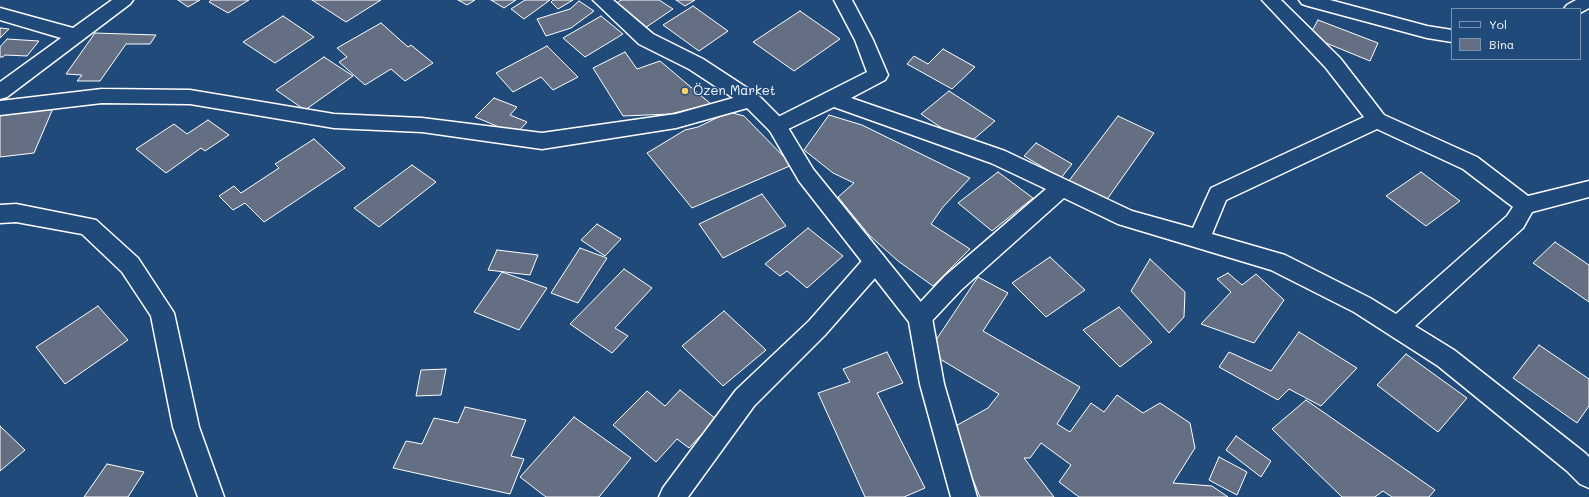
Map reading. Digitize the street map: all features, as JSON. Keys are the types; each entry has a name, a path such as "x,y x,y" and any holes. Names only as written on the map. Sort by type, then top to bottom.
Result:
{"street":[{"path":"0,92 124,0"},
{"path":"602,0 646,38 696,64 751,100 778,126 806,175 920,318 932,384 964,497"},
{"path":"778,126 833,99 878,74 864,40 843,0"},
{"path":"1271,0 1333,63 1377,120 1470,163 1525,205"},
{"path":"1308,0 1427,32 1451,36"},
{"path":"1575,8 1589,1"},
{"path":"0,14 74,36"},
{"path":"0,108 102,96 190,97 334,121 422,125 542,142 676,121 751,100"},
{"path":"833,99 998,157 1060,189 1126,218 1277,262 1362,305 1446,358 1576,462 1589,475"},
{"path":"1199,239 1218,194 1377,120"},
{"path":"920,318 953,283 1060,189"},
{"path":"1397,327 1515,222 1525,205 1589,189"},
{"path":"0,214 16,213 88,226 130,265 162,313 186,426 211,497"},
{"path":"672,497 745,398 817,328 875,262"}],"building":[{"path":"178,0 200,0 188,7"},
{"path":"211,0 249,0 228,13 209,2"},
{"path":"312,0 381,0 346,22"},
{"path":"458,0 475,0 467,5"},
{"path":"491,0 516,0 504,8"},
{"path":"525,0 550,0 524,19 511,9"},
{"path":"553,0 573,0 558,9 551,2"},
{"path":"621,0 659,0 673,9 639,32 610,8"},
{"path":"676,0 695,0 685,6"},
{"path":"579,1 594,11 571,28 546,36 537,19 570,9"},
{"path":"693,6 728,31 699,51 663,25"},
{"path":"800,11 840,39 794,71 753,42"},
{"path":"283,16 314,37 275,63 243,42"},
{"path":"601,16 623,34 585,57 563,38"},
{"path":"1318,20 1378,43 1370,61 1309,36"},
{"path":"381,23 408,47 411,45 433,63 405,81 391,69 365,85 339,62 347,57 337,48"},
{"path":"0,28 9,29 0,38"},
{"path":"95,33 156,35 150,44 126,44 100,81 77,81 82,75 66,74"},
{"path":"7,39 39,41 27,56 5,55 0,57 0,47"},
{"path":"547,46 578,77 553,90 541,77 513,92 496,73"},
{"path":"943,49 975,67 952,89 907,64 914,56 928,64"},
{"path":"625,52 637,69 660,61 711,104 670,114 623,116 593,68"},
{"path":"324,57 353,76 305,110 276,90"},
{"path":"949,91 995,121 967,145 921,114"},
{"path":"494,98 517,107 510,115 527,122 516,134 475,117"},
{"path":"54,106 34,153 0,157 0,111"},
{"path":"729,112 744,116 792,165 692,208 647,153 685,130 698,127"},
{"path":"829,115 862,125 970,178 943,207 931,224 970,249 933,286 898,261 869,235 838,197 854,183 833,173 804,150"},
{"path":"1118,116 1154,133 1103,205 1065,186"},
{"path":"208,120 229,135 205,151 201,148 166,173 136,149 174,124 187,134"},
{"path":"314,139 345,168 264,222 245,203 233,210 219,196 234,186 241,193 279,168 275,164"},
{"path":"1036,143 1072,164 1061,178 1024,156"},
{"path":"412,165 436,182 379,227 354,208"},
{"path":"998,172 1033,198 992,231 958,203"},
{"path":"1421,172 1460,201 1426,226 1386,196"},
{"path":"762,194 786,226 723,258 699,224"},
{"path":"597,224 621,239 605,256 581,240"},
{"path":"808,228 843,256 807,288 787,271 780,276 765,264"},
{"path":"1555,242 1589,265 1589,302 1533,263"},
{"path":"580,248 607,258 578,303 551,293"},
{"path":"497,250 538,255 530,275 488,270"},
{"path":"1050,257 1085,290 1046,317 1012,283"},
{"path":"1150,259 1185,292 1184,317 1169,333 1131,291"},
{"path":"624,269 652,288 615,328 628,336 612,353 570,324"},
{"path":"502,272 547,288 519,330 474,312"},
{"path":"1228,273 1242,285 1256,274 1284,300 1254,343 1201,324 1231,292 1217,279"},
{"path":"978,277 1008,293 983,331 1080,387 1057,424 1070,432 1091,403 1104,412 1117,395 1143,413 1160,403 1190,423 1195,448 1173,483 1212,486 1228,497 1079,497 1059,482 1071,465 1041,443 1030,458 1024,458 1054,497 980,497 952,428 988,408 999,394 928,352"},
{"path":"98,306 128,340 65,384 36,347"},
{"path":"1119,307 1152,342 1120,367 1083,330"},
{"path":"724,311 766,350 723,386 682,346"},
{"path":"1299,332 1357,368 1321,406 1289,389 1278,400 1219,367 1229,352 1271,371"},
{"path":"1539,345 1589,379 1589,406 1577,423 1513,378"},
{"path":"887,352 903,383 877,393 925,488 904,497 865,497 818,393 850,382 843,369"},
{"path":"1406,354 1467,398 1438,432 1377,385"},
{"path":"446,369 441,395 416,396 421,370"},
{"path":"680,390 716,419 689,448 677,439 656,462 613,425 647,391 665,406"},
{"path":"1306,400 1435,490 1429,497 1392,497 1383,491 1375,497 1342,497 1272,429"},
{"path":"465,407 526,420 511,456 524,459 510,494 393,468 406,441 422,444 434,418 458,423"},
{"path":"574,417 631,458 599,497 546,497 520,477"},
{"path":"0,426 25,450 0,471"},
{"path":"1236,436 1271,461 1261,477 1226,450"},
{"path":"1219,457 1247,472 1237,495 1209,480"},
{"path":"107,464 144,472 128,497 84,497"}],"place":[{"name":"Özen Market","path":"685,91"}]}
